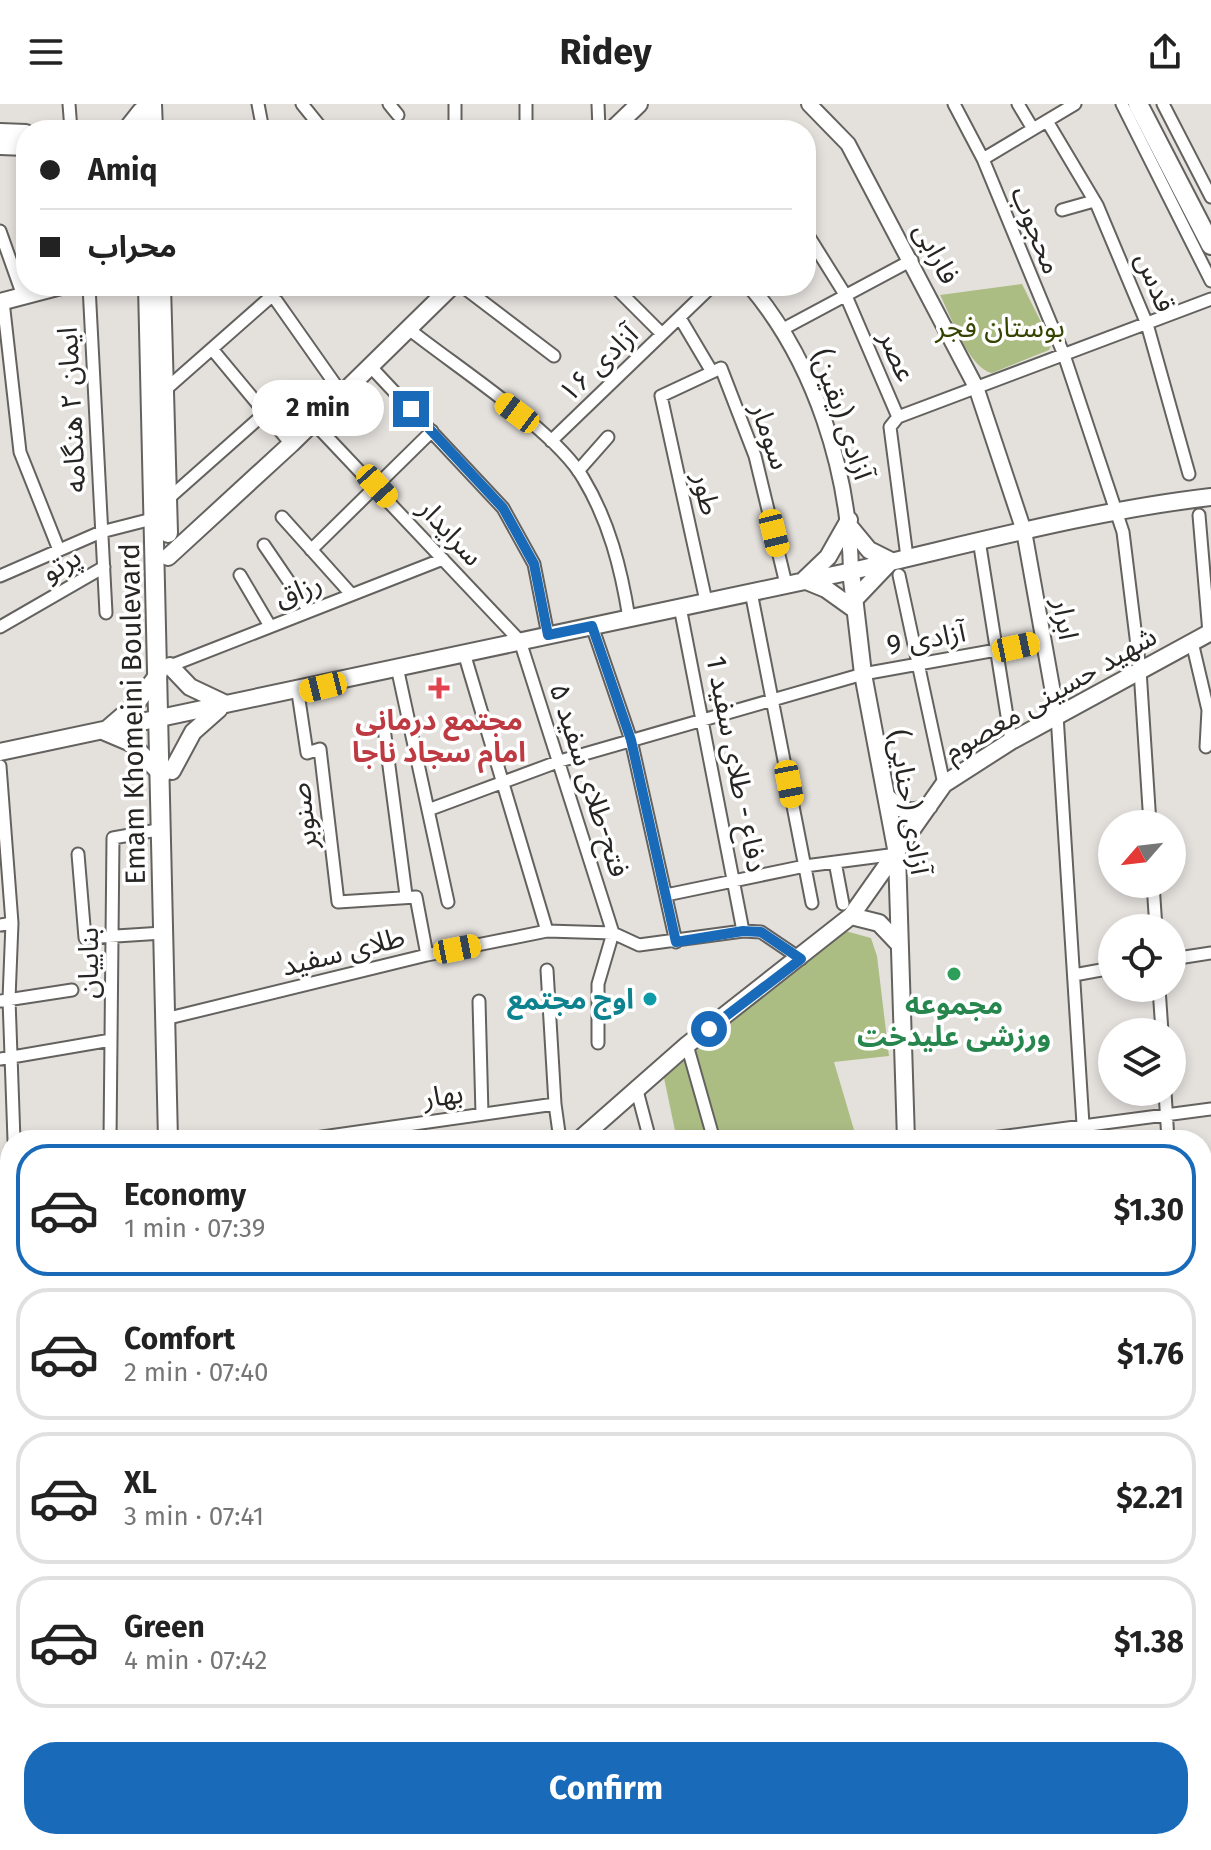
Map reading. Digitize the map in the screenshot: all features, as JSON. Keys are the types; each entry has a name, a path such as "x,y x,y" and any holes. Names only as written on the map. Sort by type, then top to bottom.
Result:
{"main road":[{"path":"622,120 639,104"},
{"path":"1138,104 1211,245"},
{"name":"Emam Khomeini Boulevard","path":"148,296 164,556 176,1130"},
{"name":"Emam Khomeini Boulevard","path":"160,528 168,499 161,296"},
{"path":"164,556 291,444 442,296"},
{"path":"1140,508 1211,484"},
{"path":"0,752 227,704 298,693 397,667 804,580 899,564 979,540 1116,512 1211,497"},
{"path":"804,580 828,557 849,523 869,550 899,564"},
{"path":"804,580 826,589 854,609 899,564"},
{"name":"آزادی (حنایی)","path":"851,571 863,674 897,854 906,1130"},
{"name":"شهید حسینی معصوم","path":"592,1130 636,1087 687,1045 801,959 897,854 944,784 1011,741 1210,633"},
{"path":"104,731 136,704 165,669 190,687 227,704"},
{"path":"104,731 131,743 167,773 193,732 227,704"},
{"name":"Emam Khomeini Boulevard","path":"167,773 163,829 163,933 168,1130"},
{"path":"886,796 901,810 911,813 930,805"},
{"path":"847,910 879,923 898,943"}],"street":[{"path":"302,104 315,120"},
{"path":"389,104 398,115"},
{"name":"فارابی","path":"809,104 848,144 912,260 976,387 1024,531"},
{"name":"محجوب","path":"954,104 983,159 1064,355 1123,532 1140,670 1149,810"},
{"path":"1018,104 1033,129"},
{"path":"1122,104 1211,281"},
{"path":"1163,104 1211,197"},
{"path":"983,159 1069,106"},
{"name":"قدس","path":"1047,121 1094,201 1147,324 1189,474"},
{"path":"1062,210 1094,201"},
{"path":"0,231 16,276"},
{"name":"عصر","path":"816,248 846,296 898,417 890,427 899,564 944,784"},
{"path":"783,329 912,260"},
{"name":"ایمان ۲ هنگامه","path":"89,296 106,613"},
{"path":"165,390 212,349 264,296"},
{"path":"274,296 342,394"},
{"path":"475,296 554,356"},
{"path":"624,296 662,334"},
{"name":"آزادی ۱۶","path":"551,441 702,296"},
{"name":"آزادی (یقین)","path":"758,296 783,329 826,431 849,523 851,571"},
{"path":"898,417 1211,299"},
{"path":"2,301 20,452 59,550"},
{"path":"680,318 712,372"},
{"path":"410,330 551,441 578,471 608,528 629,618"},
{"path":"212,349 291,444"},
{"path":"370,366 503,508 534,564 548,635"},
{"name":"سومار","path":"712,372 721,368 755,456 786,584"},
{"name":"طور","path":"706,601 661,396 712,372"},
{"path":"168,499 265,413"},
{"name":"سرایدار","path":"313,422 377,486 520,641"},
{"path":"311,550 432,431"},
{"path":"578,471 608,437"},
{"path":"1199,515 1210,633"},
{"path":"282,517 351,594"},
{"path":"0,576 101,532 160,528"},
{"name":"ابرار","path":"1024,531 1057,715"},
{"path":"979,540 1011,741"},
{"path":"264,545 309,611"},
{"name":"رزاق","path":"165,669 443,559"},
{"name":"پرتو","path":"0,627 104,567"},
{"path":"240,575 270,626"},
{"path":"751,592 812,903"},
{"name":"دفاع - طلای سفید 1","path":"680,607 736,881 743,931"},
{"path":"592,626 631,740 676,942"},
{"name":"فتح-طلای سفید ۵","path":"520,641 613,933"},
{"path":"1192,642 1208,710 1206,747"},
{"name":"آزادی 9","path":"428,810 560,761 863,674 1035,643"},
{"path":"464,653 547,931"},
{"path":"397,667 448,902"},
{"name":"صنوبر","path":"298,693 307,753 320,749 338,902 406,895"},
{"path":"1057,715 1084,1130"},
{"path":"384,728 406,895 416,897 419,904 427,955"},
{"path":"0,766 6,924 6,1058 13,1130"},
{"name":"بناییان","path":"110,1130 113,838 163,829"},
{"path":"78,854 85,938 163,933"},
{"path":"666,895 805,866 897,854"},
{"path":"835,862 847,910"},
{"name":"طلای سفید","path":"173,1017 427,955 547,931 613,933 639,945 743,931 761,932 801,959"},
{"path":"598,1043 598,984 613,933"},
{"path":"1186,957 1211,953"},
{"path":"547,970 559,1130"},
{"path":"1074,975 1098,971"},
{"path":"5,1000 72,990"},
{"path":"479,1001 482,1114"},
{"path":"6,1058 111,1040"},
{"path":"687,1045 711,1130"},
{"path":"636,1087 647,1130"},
{"name":"بهار","path":"371,1130 555,1104"},
{"path":"1166,1106 1168,1130"},
{"path":"1056,1130 1211,1109"}],"green space":[{"name":"بوستان فجر","path":"1022,284 1052,344 1049,350 992,373 968,352 940,295"},
{"path":"838,929 871,938 877,956 889,1056 834,1062 854,1130 675,1130 664,1078"}],"place":[{"name":"مجتمع درمانی امام سجاد ناجا","path":"439,688"},
{"name":"مجموعه ورزشی علیدخت","path":"954,974"},
{"name":"اوج مجتمع","path":"650,999"}],"route":[{"path":"411,409 503,508 534,564 548,635 592,626 631,740 676,942 743,931 761,932 801,959 709,1029"}]}
